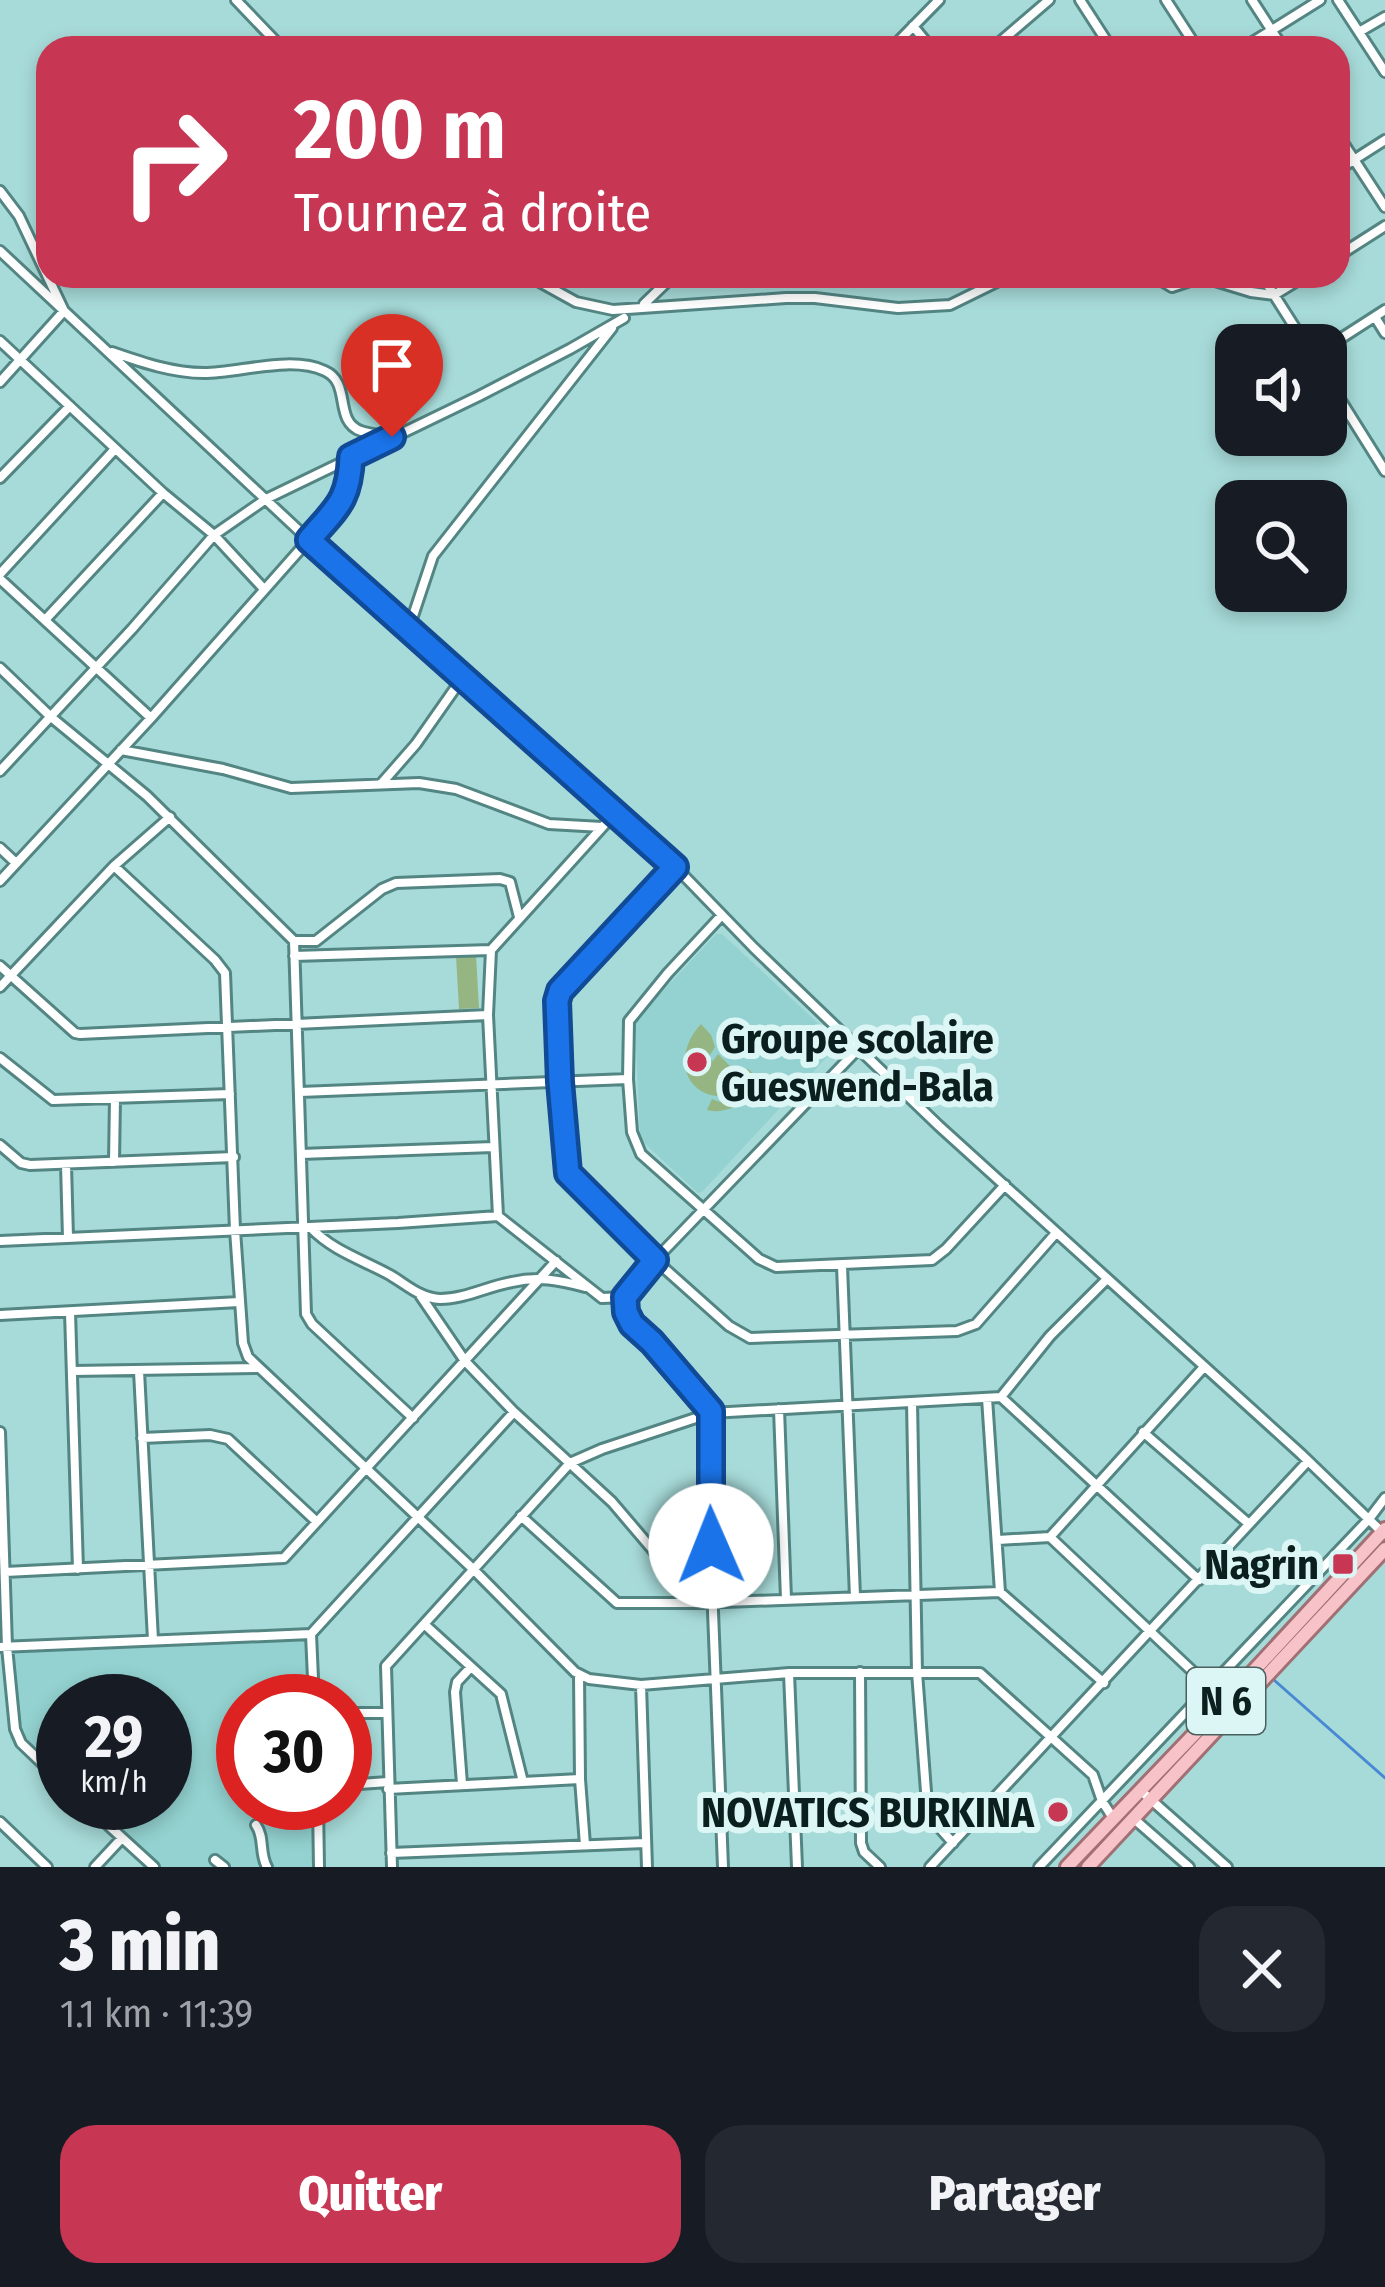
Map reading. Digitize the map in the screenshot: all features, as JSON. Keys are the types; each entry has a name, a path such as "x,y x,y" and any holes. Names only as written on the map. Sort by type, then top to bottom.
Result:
{"main road":[{"name":"N 6","path":"1145,1795 1384,1532"},
{"name":"N 6","path":"1067,1867 1145,1795 1385,1549"},
{"name":"N 6","path":"1088,1867 1123,1815"}],"street":[{"path":"236,0 270,36"},
{"path":"903,36 939,0"},
{"path":"1007,36 1049,0"},
{"path":"1080,0 1103,36"},
{"path":"1166,0 1189,36"},
{"path":"1252,0 1275,36"},
{"path":"1262,36 1320,0"},
{"path":"1338,0 1385,72"},
{"path":"1359,32 1385,17"},
{"path":"913,26 922,36"},
{"path":"1350,162 1385,140"},
{"path":"1350,154 1385,207"},
{"path":"0,191 19,216 36,252"},
{"path":"1350,248 1385,226"},
{"path":"0,251 36,285"},
{"path":"39,288 200,441 675,867 1056,1233 1384,1532"},
{"path":"53,288 64,311"},
{"path":"548,288 589,307 613,310 785,298 898,308 950,305 985,288"},
{"path":"2,766 214,536 266,500 534,368 624,318 660,288"},
{"path":"1238,288 1274,295 1285,288"},
{"path":"1270,288 1293,324"},
{"path":"1347,335 1385,310"},
{"path":"0,382 64,311"},
{"path":"1375,317 1385,333"},
{"path":"409,628 433,556 597,344 624,318"},
{"path":"0,341 214,536 264,590"},
{"path":"105,350 190,372 269,364 322,369 337,380 346,418 355,429 392,437"},
{"path":"0,478 70,406"},
{"path":"1347,410 1385,471"},
{"path":"115,449 0,577 151,718"},
{"path":"0,881 309,540 345,496 351,457"},
{"path":"44,620 163,494"},
{"path":"0,668 170,817 294,941 316,941 396,883 500,879 509,882 519,917"},
{"path":"382,784 463,676"},
{"path":"121,750 223,769 286,787 418,783 456,789 549,824 603,826"},
{"path":"615,813 491,950 488,1015 498,1216 604,1299 625,1297"},
{"path":"0,987 114,866 170,817"},
{"path":"0,848 16,863"},
{"path":"114,866 223,969 244,1348 256,1368 418,1517 579,1675 640,1684 790,1673 984,1675 1094,1775 1102,1801 1189,1867"},
{"path":"675,867 560,991 557,1001 568,1173 655,1260 745,1336 957,1331 976,1324 1056,1233"},
{"path":"722,915 631,1017 628,1079 636,1148 771,1266 936,1258 1005,1184"},
{"path":"294,941 307,1226 304,1304 308,1319 412,1418"},
{"path":"294,956 491,950"},
{"path":"0,966 77,1034 488,1015"},
{"path":"723,1867 709,1509 712,1413 632,1324 625,1297 859,1048"},
{"path":"0,1058 50,1100 230,1094"},
{"path":"300,1092 628,1079"},
{"path":"114,1162 115,1099"},
{"path":"0,1144 24,1165 234,1157"},
{"path":"301,1154 493,1147"},
{"path":"66,1165 68,1238"},
{"path":"0,1240 498,1216"},
{"path":"307,1226 326,1242 420,1295 441,1299 538,1278 586,1287"},
{"path":"4,1572 280,1559 556,1261"},
{"path":"842,1266 855,1597"},
{"path":"1001,1397 1050,1336 1106,1279"},
{"path":"420,1295 465,1361 612,1502 698,1603"},
{"path":"0,1315 239,1302"},
{"path":"70,1312 78,1569"},
{"path":"998,1540 1050,1537 1204,1367"},
{"path":"73,1371 256,1368"},
{"path":"139,1371 153,1640"},
{"path":"392,1867 386,1666 569,1463 602,1449 712,1413 1001,1397 1198,1580"},
{"path":"987,1398 1000,1592"},
{"path":"912,1402 917,1672 927,1805 952,1843"},
{"path":"779,1409 786,1599"},
{"path":"3,1647 310,1634 514,1412"},
{"path":"1144,1432 1249,1524"},
{"path":"142,1438 215,1435 228,1439 317,1522"},
{"path":"0,1436 3,1647 18,1739 36,1757"},
{"path":"930,1867 1308,1461"},
{"path":"1040,1867 1385,1498"},
{"path":"521,1516 617,1603 625,1605 1000,1592 1104,1683"},
{"path":"1050,1537 1225,1702"},
{"path":"1337,1552 1351,1565"},
{"path":"424,1624 503,1699 523,1782"},
{"path":"310,1634 312,1674"},
{"path":"462,1784 455,1688 471,1666"},
{"path":"860,1672 861,1843 880,1867"},
{"path":"790,1673 797,1867"},
{"path":"579,1675 585,1845"},
{"path":"640,1684 647,1867"},
{"path":"372,1713 386,1713"},
{"path":"372,1786 580,1779"},
{"path":"1145,1795 1227,1867"},
{"path":"722,1820 795,1816"},
{"path":"0,1822 47,1867"},
{"path":"113,1830 154,1867"},
{"path":"259,1830 267,1867"},
{"path":"319,1830 320,1867"},
{"path":"95,1867 122,1838"},
{"path":"391,1853 645,1843"},
{"path":"215,1860 224,1867"}],"shaded area":[{"path":"716,934 722,934 838,1045 698,1193 640,1139 635,1021"},
{"path":"307,1637 309,1674 216,1674 216,1830 315,1830 316,1867 149,1867 109,1830 192,1830 192,1674 36,1674 36,1763 10,1739 7,1648"}],"green space":[{"path":"476,955 479,1008 459,1009 456,956"},
{"path":"701,1024 715,1047 708,1058 713,1061 718,1054 740,1076 748,1069 767,1085 731,1108 707,1110 712,1099 720,1102 732,1096 703,1092 687,1074 686,1050"}],"waterway":[{"path":"1274,1680 1385,1778"}],"place":[{"name":"Groupe scolaire Gueswend-Bala","path":"697,1062"},
{"name":"Nagrin","path":"1343,1564"},
{"name":"NOVATICS BURKINA","path":"1058,1812"}],"route":[{"path":"392,437 351,457 345,496 309,540 675,867 560,991 560,1082 568,1173 655,1260 625,1297 629,1320 711,1411 711,1546"}]}
